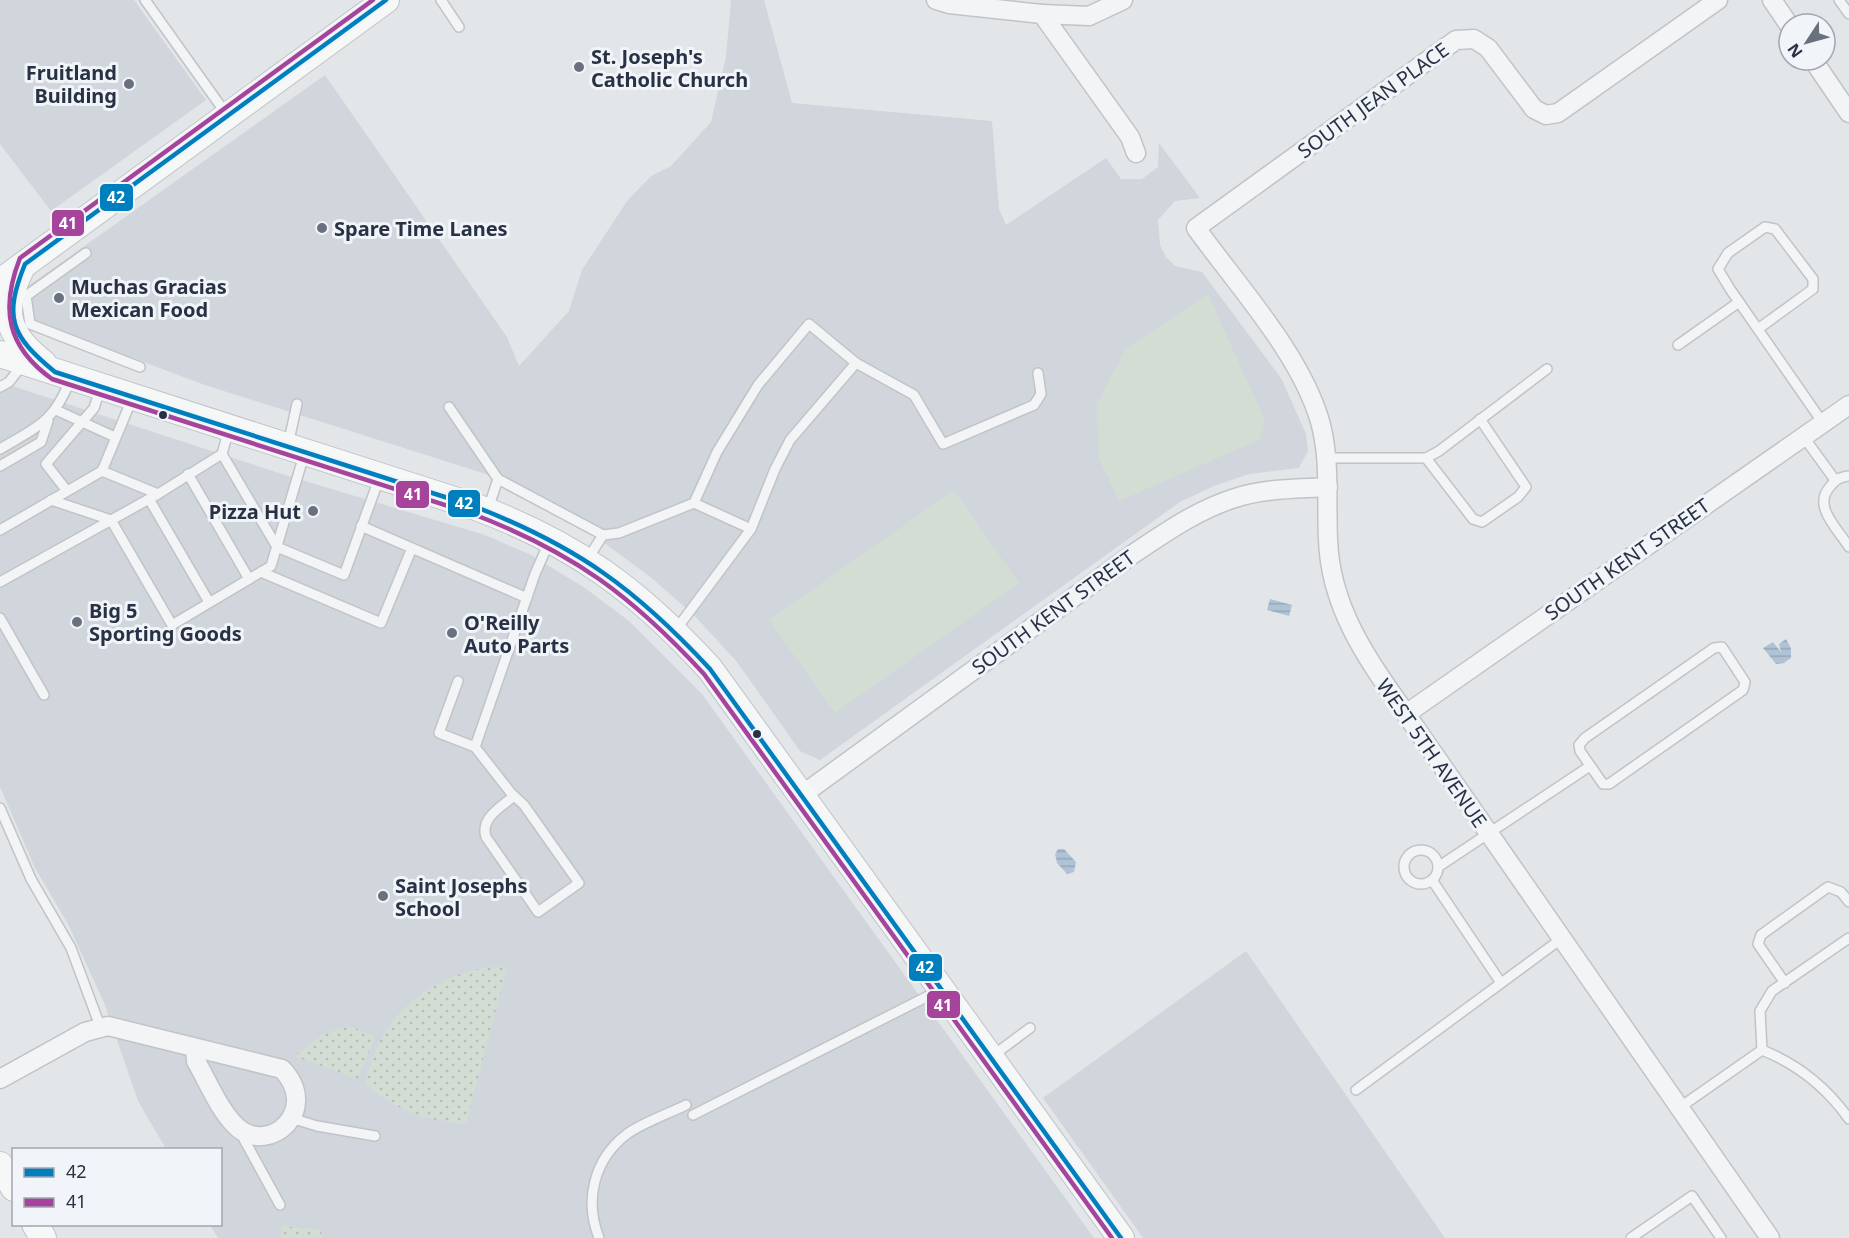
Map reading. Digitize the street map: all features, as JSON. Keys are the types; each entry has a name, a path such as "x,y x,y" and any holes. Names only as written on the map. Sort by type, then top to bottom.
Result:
{"main road":[{"path":"0,282 386,0"},
{"path":"25,264 6,288 2,316 20,344 63,375"},
{"path":"0,354 488,512 550,539 587,560 626,587 675,631 710,669 1121,1238"},
{"path":"0,1165 12,1185"}],"street":[{"path":"936,0 949,4 1042,14 1089,16 1123,0"},
{"name":"SOUTH JEAN PLACE","path":"1196,228 1456,40 1474,39 1481,43 1534,109 1546,115 1558,113 1718,0"},
{"path":"1042,14 1131,137 1137,153"},
{"path":"1821,72 1849,113"},
{"name":"WEST 5TH AVENUE","path":"1196,228 1301,375 1319,418 1327,458 1328,541 1334,585 1341,609 1366,657 1770,1238"},
{"name":"SOUTH KENT STREET","path":"1406,714 1849,405"},
{"name":"SOUTH KENT STREET","path":"802,795 1124,561 1186,519 1237,497 1267,491 1328,487"},
{"path":"0,1078 100,1026 282,1069 296,1086 297,1107 291,1118 273,1134 260,1137 249,1135 237,1127 196,1061 195,1050"}],"lane":[{"path":"146,0 227,115"},
{"path":"441,0 459,27"},
{"path":"1839,0 1849,14"},
{"path":"1758,329 1813,289 1813,279 1775,229 1765,227 1728,253 1718,269 1739,302 1823,423"},
{"path":"86,253 26,296 30,324 140,367"},
{"path":"1678,345 1739,302"},
{"path":"449,407 498,479 603,535 619,533 694,503 717,452 758,385 809,324 856,363 914,395 943,444 1034,405 1041,394 1038,373"},
{"path":"0,387 9,382 25,363"},
{"path":"675,631 751,529 775,469 790,440 856,363"},
{"path":"1327,458 1426,458 1547,369"},
{"path":"0,466 41,442 48,421 56,410 63,375"},
{"path":"67,490 46,465 94,408 101,387"},
{"path":"0,530 102,471 133,398"},
{"path":"51,500 111,520 172,625 271,566 277,547 296,450 297,404"},
{"path":"56,410 115,437"},
{"path":"1426,458 1473,519 1482,522 1518,497 1526,487 1480,419"},
{"path":"0,449 48,421"},
{"path":"0,582 153,497 222,454 230,429"},
{"path":"1803,436 1834,480"},
{"path":"222,454 277,547 344,575 380,477"},
{"path":"102,471 153,497 209,603"},
{"path":"188,474 249,579"},
{"path":"1849,476 1834,480 1822,495 1822,506 1849,547"},
{"path":"488,512 498,479"},
{"path":"694,503 751,529"},
{"path":"361,526 527,598"},
{"path":"587,560 603,535"},
{"path":"475,747 550,539"},
{"path":"261,572 381,623 412,548"},
{"path":"0,618 44,695"},
{"path":"1722,647 1745,682 1743,690 1609,784 1603,784 1590,766 1579,745 1586,738 1714,648 1722,647"},
{"path":"458,681 439,733 475,747 514,796 524,805 579,883 538,912 486,837 484,830 494,812 514,796"},
{"path":"1438,867 1435,856 1425,850 1414,851 1406,858 1404,869 1409,879 1419,884 1432,880 1438,867 1489,836 1590,766"},
{"path":"0,808 32,879 71,948 100,1026"},
{"path":"1432,880 1502,983"},
{"path":"1785,983 1758,944 1761,935 1828,887 1841,892 1849,902"},
{"path":"1762,1050 1760,1011 1772,991 1849,938"},
{"path":"1356,1090 1561,939"},
{"path":"693,1115 942,988"},
{"path":"991,1057 1030,1028"},
{"path":"1679,1108 1762,1050"},
{"path":"1762,1050 1780,1058 1820,1085 1849,1119"},
{"path":"599,1238 592,1210 595,1178 609,1152 629,1133 686,1105"},
{"path":"291,1118 317,1126 375,1136"},
{"path":"237,1127 280,1205"},
{"path":"1631,1238 1692,1196 1721,1238"}],"shaded area":[{"path":"0,0 134,0 206,100 51,211 0,144"},
{"path":"731,0 764,0 792,103 992,121 999,209 1006,225 1106,158 1121,179 1142,179 1158,167 1159,143 1200,198 1175,201 1158,220 1160,245 1166,257 1175,266 1202,272 1281,378 1306,434 1308,451 1299,468 1249,474 1214,486 1180,502 820,760 800,751 737,662 693,614 649,576 603,542 592,530 486,474 205,385 24,317 17,294 325,75 507,337 519,366 569,311 582,270 627,201 651,176 671,166 711,122 726,57"},
{"path":"1208,294 1265,420 1259,440 1119,501 1099,459 1097,404 1126,348"},
{"name":"Saint Josephs School","path":"0,382 285,475 485,535 531,555 585,588 629,621 702,694 1094,1238 218,1238 211,1226 222,1226 222,1148 165,1148 138,1101 105,1005 68,924 35,868 0,787"},
{"path":"954,490 1019,583 835,713 769,620"},
{"path":"1246,951 1445,1238 1143,1238 1043,1098"},
{"path":"488,967 507,967 466,1124 431,1119 412,1113 392,1103 366,1085 366,1077 379,1043 401,1011 432,987 449,978"},
{"path":"344,1027 355,1028 375,1037 358,1079 294,1056 324,1034"},
{"path":"282,1226 321,1230 322,1238 281,1238"}],"water":[{"path":"1270,599 1292,605 1289,616 1267,610"},
{"path":"1786,639 1791,648 1791,658 1784,663 1776,664 1763,648 1773,642 1781,652 1779,644"},
{"path":"1058,849 1064,849 1076,862 1074,872 1067,874 1057,863 1055,854"}],"transit line":[{"name":"41","path":"373,0 20,258 10,294 9,310 17,340 25,354 52,379 473,514 541,544 599,579 625,599 651,621 704,674 1112,1238"},
{"name":"42","path":"386,0 25,264 18,283 13,312 20,336 29,348 55,372 476,507 512,522 575,555 630,593 657,616 710,669 1121,1238"}],"place":[{"name":"St. Joseph's Catholic Church","path":"579,67"},
{"name":"Fruitland Building","path":"129,84"},
{"name":"Spare Time Lanes","path":"322,228"},
{"name":"Muchas Gracias Mexican Food","path":"59,298"},
{"name":"Pizza Hut","path":"313,511"},
{"name":"Big 5 Sporting Goods","path":"77,622"},
{"name":"O'Reilly Auto Parts","path":"452,633"},
{"name":"Saint Josephs School","path":"383,896"}]}
